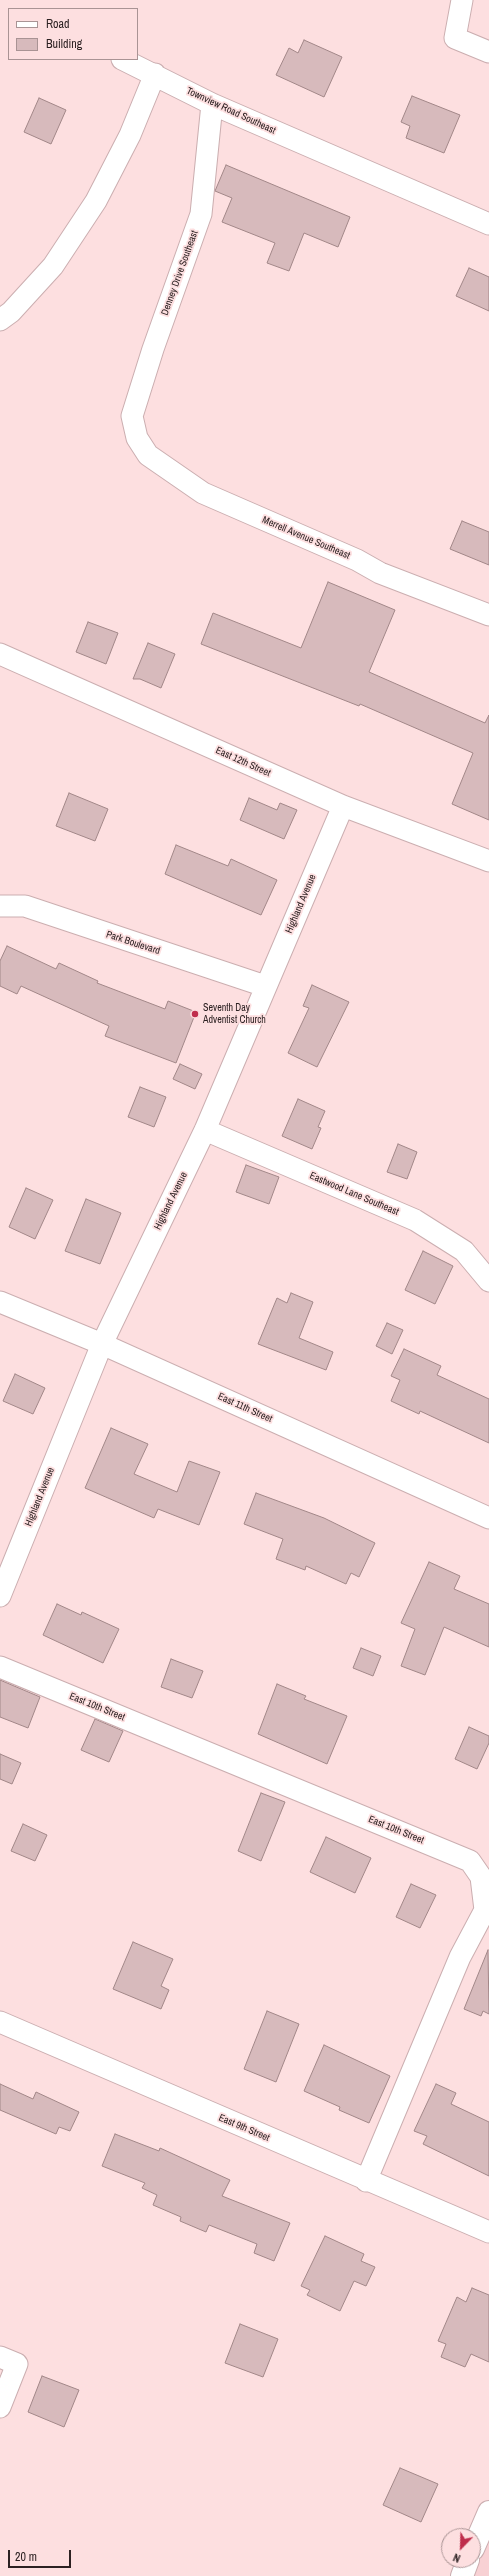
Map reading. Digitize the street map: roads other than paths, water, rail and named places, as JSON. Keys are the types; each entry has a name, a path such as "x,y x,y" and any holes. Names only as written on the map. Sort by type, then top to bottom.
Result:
{"main road":[{"path":"481,2530 489,2512"}],"street":[{"path":"462,0 455,38 489,52"},
{"name":"Townview Road Southeast","path":"124,60 155,74 212,104 489,224"},
{"path":"0,320 11,312 53,266 96,201 130,135 155,74"},
{"name":"Denney Drive Southeast","path":"137,438 132,416 153,349 201,214 212,104"},
{"name":"Merrell Avenue Southeast","path":"137,438 148,455 203,493 357,560 380,572 489,615"},
{"name":"East 12th Street","path":"0,654 343,806 489,860"},
{"name":"Highland Avenue","path":"0,1596 102,1344 205,1130 265,986 343,806"},
{"name":"Park Boulevard","path":"0,906 25,906 265,986"},
{"name":"Eastwood Lane Southeast","path":"205,1130 415,1220 464,1251 489,1281"},
{"name":"East 11th Street","path":"0,1302 102,1344 489,1518"},
{"name":"East 10th Street","path":"0,1667 470,1861 481,1877 485,1910 460,1957 366,2181"},
{"name":"East 9th Street","path":"0,2022 366,2181 489,2232"},
{"path":"0,2407 9,2360"}],"place":[{"name":"Seventh Day Adventist Church","path":"195,1014"}]}
